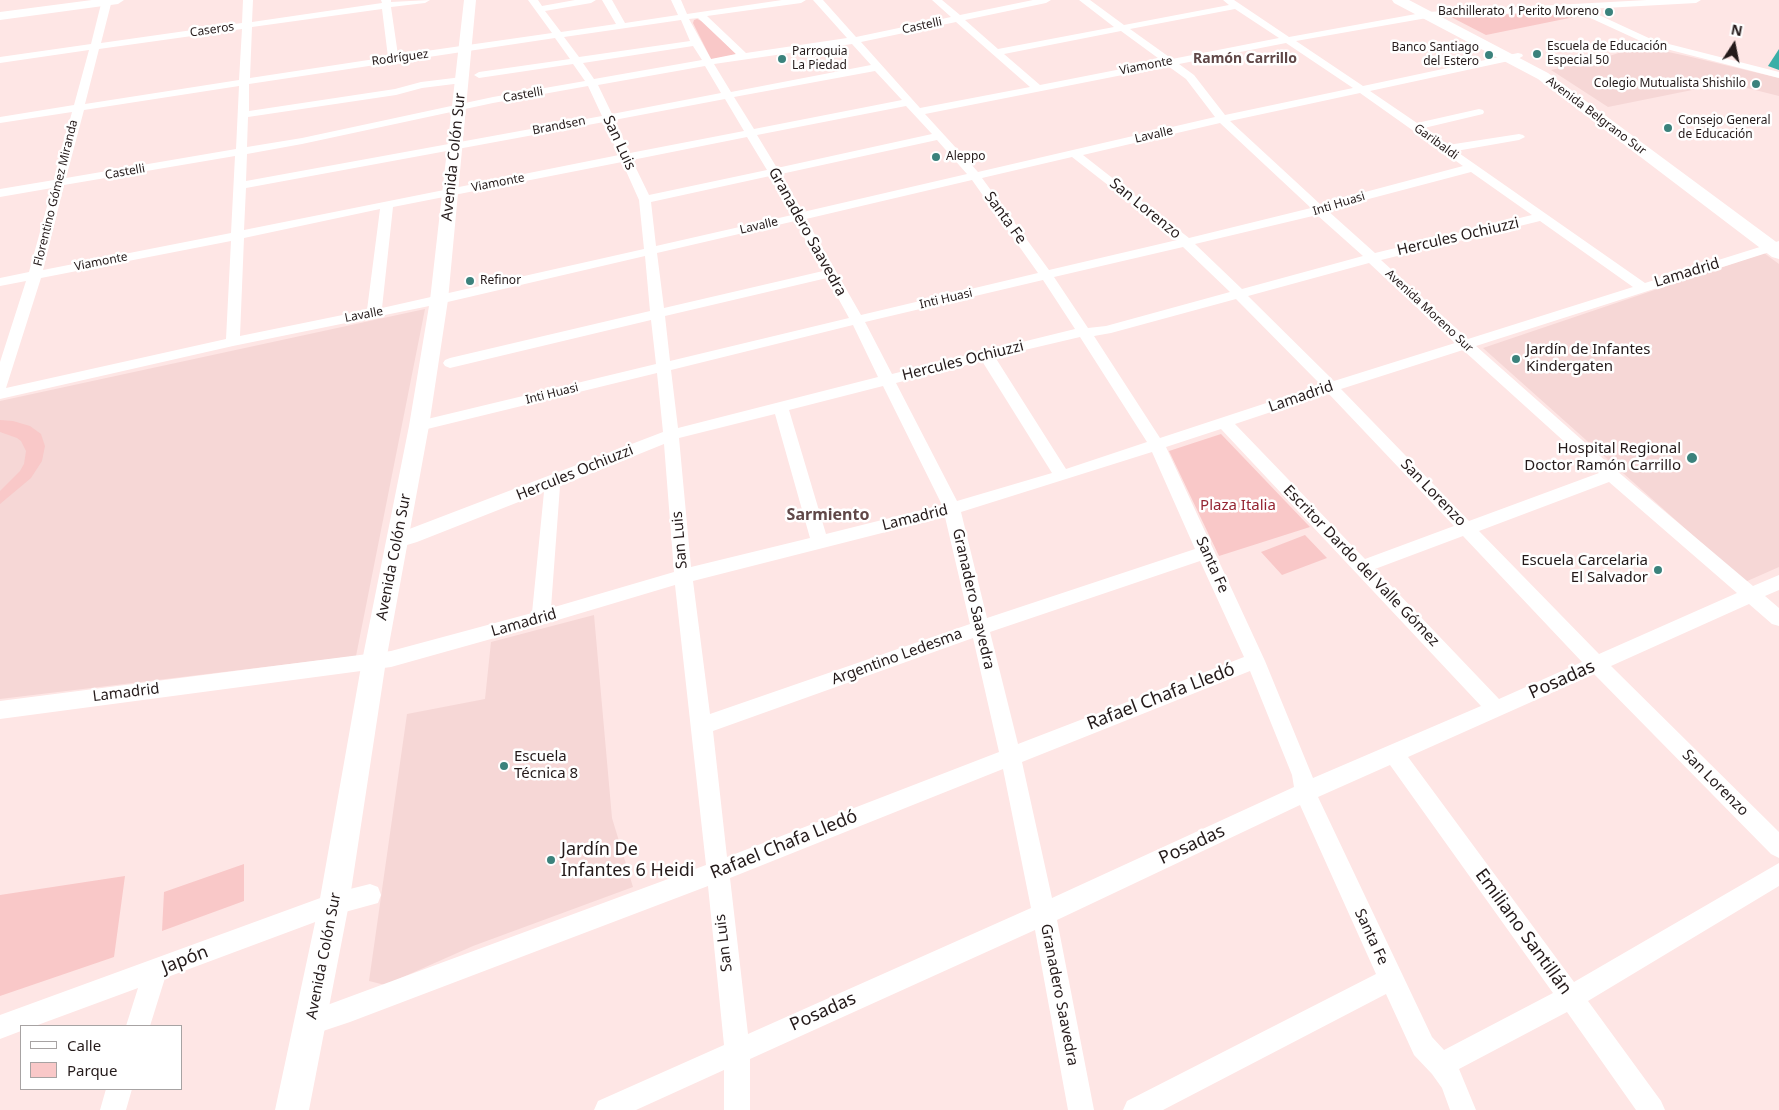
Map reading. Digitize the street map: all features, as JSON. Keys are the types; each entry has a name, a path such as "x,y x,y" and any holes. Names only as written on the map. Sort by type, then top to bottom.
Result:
{"highway":[{"name":"Avenida Belgrano Sur","path":"1399,0 1431,14 1514,57 1550,81 1777,246"},
{"name":"Avenida Belgrano Sur","path":"1409,0 1431,14"}],"main road":[{"path":"0,16 110,0"},
{"name":"Avenida Colón Sur","path":"292,1110 334,904 374,661 419,426 439,300 462,80 467,49 470,0"}],"street":[{"name":"Florentino Gómez Miranda","path":"0,385 35,275 94,47 110,0"},
{"path":"233,342 248,0"},
{"name":"Caseros","path":"0,60 247,25 318,11 425,0"},
{"path":"537,4 591,0"},
{"path":"607,0 623,26"},
{"name":"Granadero Saavedra","path":"676,0 693,16 744,56"},
{"name":"Rodríguez","path":"0,120 393,59 801,0"},
{"name":"Santa Fe","path":"818,0 974,176 1085,332 1157,446 1255,661 1302,775 1306,792 1391,979 1423,1046 1441,1065 1451,1080 1463,1110"},
{"path":"937,0 1036,87"},
{"name":"Castelli","path":"0,193 242,152 358,130 459,107 592,83 744,56 853,40 1046,0"},
{"name":"Avenida Moreno Sur","path":"1084,0 1170,62 1194,82 1222,119 1466,345 1611,475 1779,619"},
{"path":"1558,0 1650,42 1779,75"},
{"name":"Viamonte","path":"917,112 1036,87 1431,14 1575,8 1696,0"},
{"path":"387,3 393,59"},
{"path":"997,52 1232,3"},
{"name":"Garibaldi","path":"1232,3 1361,89 1642,287"},
{"name":"San Luis","path":"537,4 592,83 645,200 671,435 683,576 702,726 716,872 737,1050 738,1110"},
{"name":"Granadero Saavedra","path":"693,16 696,43 774,172 857,320 952,509 1010,755 1044,914 1081,1110"},
{"path":"479,75 696,43"},
{"name":"Lavalle","path":"0,394 233,342 439,300 1222,119 1514,57"},
{"name":"Brandsen","path":"241,185 878,68"},
{"path":"243,115 396,92 421,85 462,80"},
{"name":"Viamonte","path":"0,282 908,102"},
{"path":"1414,127 1479,112"},
{"path":"645,200 938,136"},
{"path":"1444,148 1519,137"},
{"name":"San Lorenzo","path":"1074,153 1114,182 1186,242 1239,294 1331,387 1596,664 1779,847"},
{"name":"Inti Huasi","path":"419,426 1186,242 1471,168"},
{"path":"374,313 387,205"},
{"name":"Hercules Ochiuzzi","path":"397,541 551,484 671,435 1069,334 1106,330 1372,258 1541,217"},
{"name":"Lamadrid","path":"0,710 374,661 406,655 683,576 952,509 1157,446 1331,387 1642,287 1777,246"},
{"path":"450,363 829,273"},
{"path":"0,335 18,331"},
{"path":"986,355 1062,476"},
{"path":"781,408 820,542"},
{"name":"Escritor Dardo del Valle Gómez","path":"1225,423 1496,709"},
{"path":"1362,567 1611,475"},
{"path":"541,618 552,494 551,484"},
{"name":"Argentino Ledesma","path":"702,726 979,628 1206,552"},
{"name":"Posadas","path":"607,1110 737,1050 1044,914 1306,792 1779,582"},
{"name":"Rafael Chafa Lledó","path":"311,1023 716,872 1010,755 1255,661"},
{"name":"Emiliano Santillán","path":"1394,754 1652,1110"},
{"path":"1441,1065 1571,997 1779,874"},
{"name":"Japón","path":"0,1027 334,904 370,895"},
{"path":"138,1025 155,971"},
{"path":"1136,1110 1391,979"},
{"path":"113,1110 119,1090"}],"shaded area":[{"path":"1640,46 1779,78 1779,96 1727,83 1608,107 1551,70 1597,60"},
{"name":"Hospital Regional Doctor Ramón Carrillo","path":"1764,253 1779,264 1779,567 1745,582 1483,348"},
{"path":"425,309 356,656 0,699 0,401"},
{"name":"Escuela Técnica 8","path":"594,615 612,818 633,887 473,946 385,985 369,981 407,714 485,699 491,642"}],"green space":[{"path":"1575,11 1584,15 1486,35 1451,17"},
{"path":"697,19 704,22 738,56 712,61 693,23"},
{"path":"0,420 13,421 30,426 41,434 45,446 42,461 31,478 0,504 0,491 20,471 24,464 26,451 21,441 17,438 0,432"},
{"name":"Plaza Italia","path":"1221,434 1310,527 1219,556 1169,451"},
{"path":"1305,535 1327,558 1282,575 1261,552"},
{"path":"244,864 244,901 162,931 164,892"},
{"path":"125,876 114,957 0,996 0,895"}],"place":[{"name":"Bachillerato 1 Perito Moreno","path":"1609,12"},
{"name":"Escuela de Educación Especial 50","path":"1537,54"},
{"name":"Banco Santiago del Estero","path":"1489,55"},
{"name":"Parroquia La Piedad","path":"782,59"},
{"name":"Colegio Mutualista Shishilo","path":"1756,84"},
{"name":"Consejo General de Educación","path":"1668,128"},
{"name":"Aleppo","path":"936,157"},
{"name":"Refinor","path":"470,281"},
{"name":"Jardín de Infantes Kindergaten","path":"1516,359"},
{"name":"Hospital Regional Doctor Ramón Carrillo","path":"1692,458"},
{"name":"Escuela Carcelaria El Salvador","path":"1658,570"},
{"name":"Escuela Técnica 8","path":"504,766"},
{"name":"Jardín De Infantes 6 Heidi","path":"551,860"}],"district":[{"name":"Ramón Carrillo","path":"1245,59"},
{"name":"Sarmiento","path":"828,515"}]}
